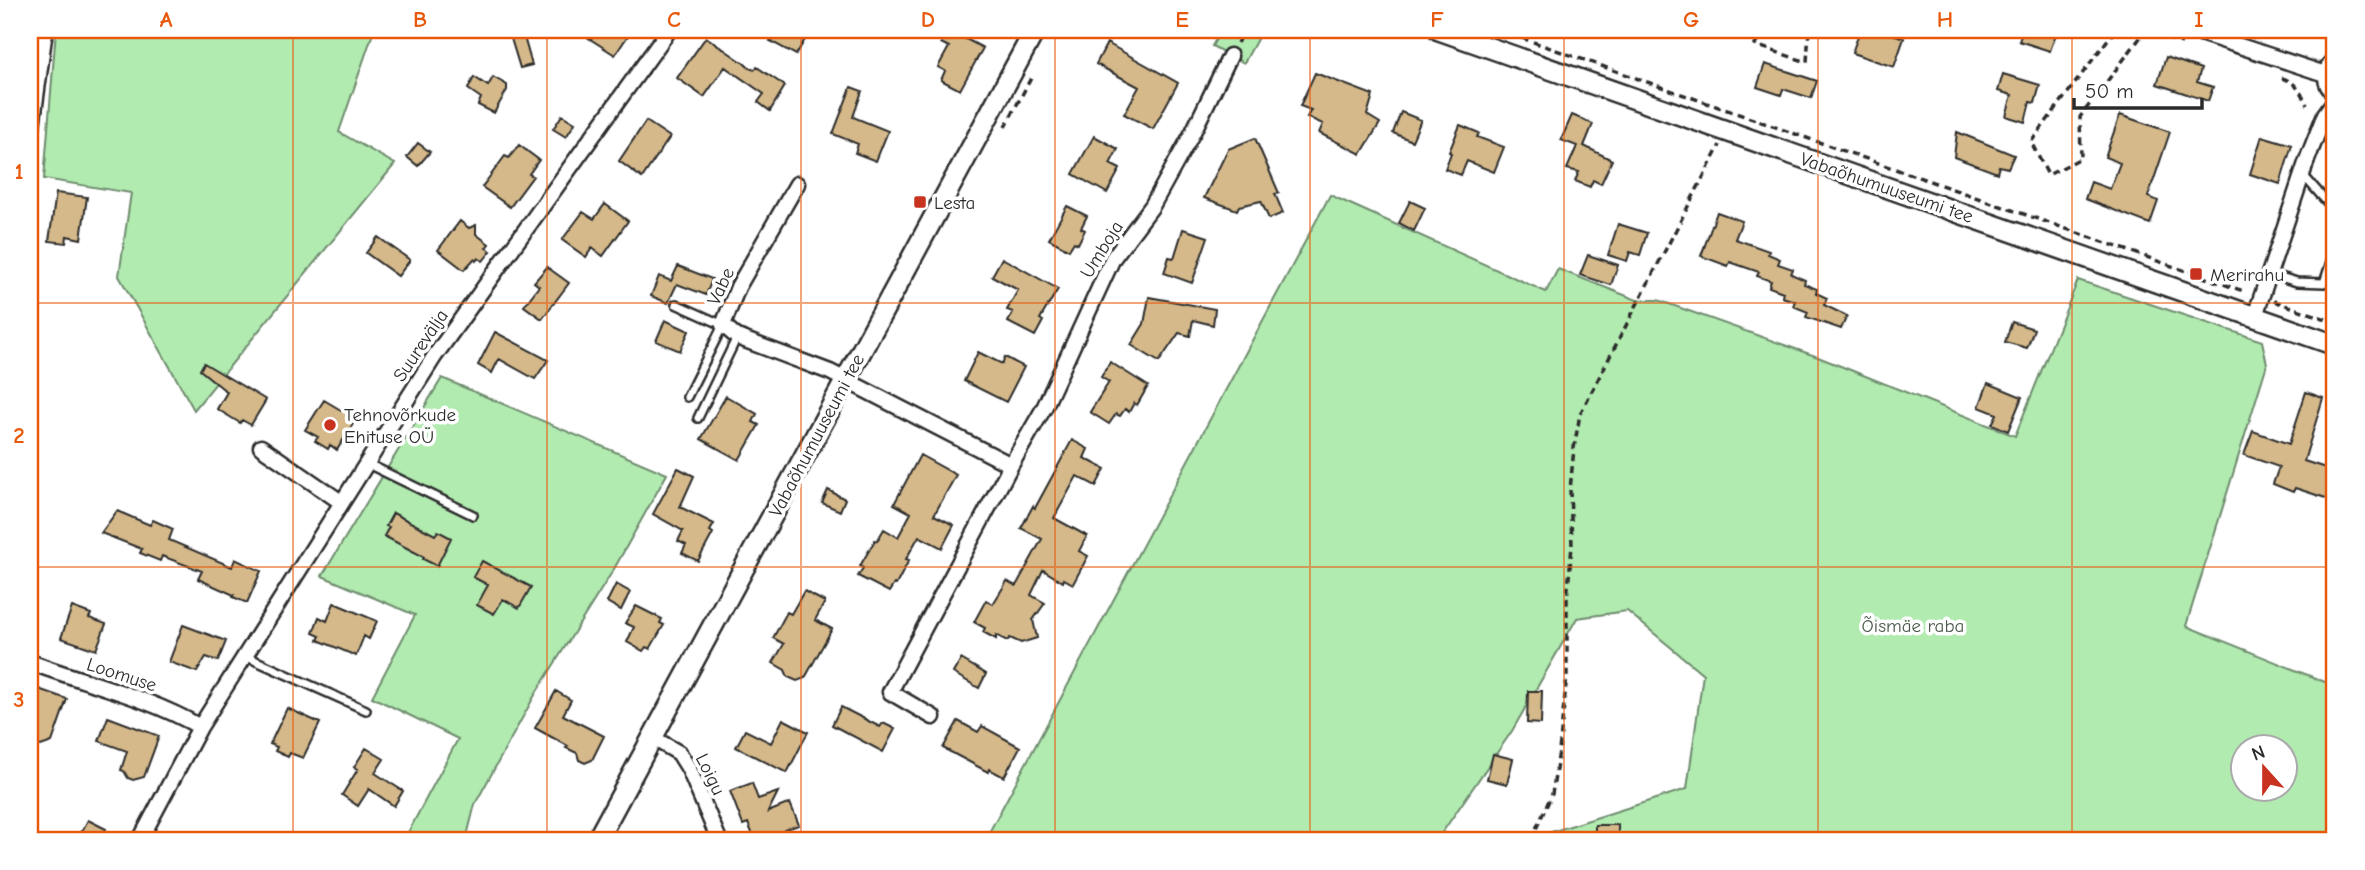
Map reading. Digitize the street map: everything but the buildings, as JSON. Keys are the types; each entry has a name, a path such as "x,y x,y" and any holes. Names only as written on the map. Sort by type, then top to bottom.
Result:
{"street":[{"path":"30,142 45,30"},
{"name":"Suurevälja","path":"141,840 200,727 434,357 669,30"},
{"name":"Vabaõhumuuseumi tee","path":"1439,30 2335,345"},
{"path":"2191,30 2325,74"},
{"name":"Vabaõhumuuseumi tee","path":"597,840 845,380 1028,31"},
{"name":"Umboja","path":"933,717 890,692 1044,408 1113,258 1153,206 1230,56"},
{"path":"2335,58 2328,65 2325,74 2326,83 2335,94"},
{"path":"2255,316 2302,174 2325,114 2335,100"},
{"name":"Vabe","path":"797,184 738,287 723,325 737,337 845,380"},
{"path":"845,380 1012,465"},
{"path":"261,447 341,502"},
{"name":"Loomuse","path":"30,662 174,712 200,727"},
{"name":"Loigu","path":"653,737 679,753 689,769 719,840"}],"lane":[{"path":"2302,174 2335,211"},
{"path":"2270,274 2297,282 2324,283 2335,249"},
{"path":"676,304 723,325 687,397"},
{"path":"698,418 737,337"},
{"path":"366,463 473,515"},
{"path":"244,656 366,710"}],"path":[{"path":"1499,30 2335,323"},
{"path":"1763,30 1755,45 1807,62 1810,30"},
{"path":"2115,30 2031,142 2048,176 2081,158 2080,117 2146,30"},
{"path":"1535,840 1535,831 1552,794 1567,676 1567,598 1572,546 1570,490 1580,414 1684,212 1708,173 1727,131"}],"green space":[{"path":"56,30 374,30 339,132 395,164 194,410 119,276 131,193 44,179"},
{"path":"1221,30 1262,30 1244,63 1212,46"},
{"name":"Õismäe raba","path":"1330,195 1546,292 1558,269 1637,300 1658,300 1818,357 2015,436 2078,280 2262,341 2267,364 2186,626 2335,686 2335,840 1557,840 1551,832 1687,789 1703,674 1627,611 1577,618 1512,731 1437,840 985,840"},
{"path":"442,378 667,474 614,569 536,693 475,804 466,840 404,840 458,739 372,697 415,615 322,576"}],"place":[{"name":"Lesta","path":"920,202"},
{"name":"Merirahu","path":"2196,274"},
{"name":"Tehnovõrkude Ehituse OÜ","path":"330,425"}]}
